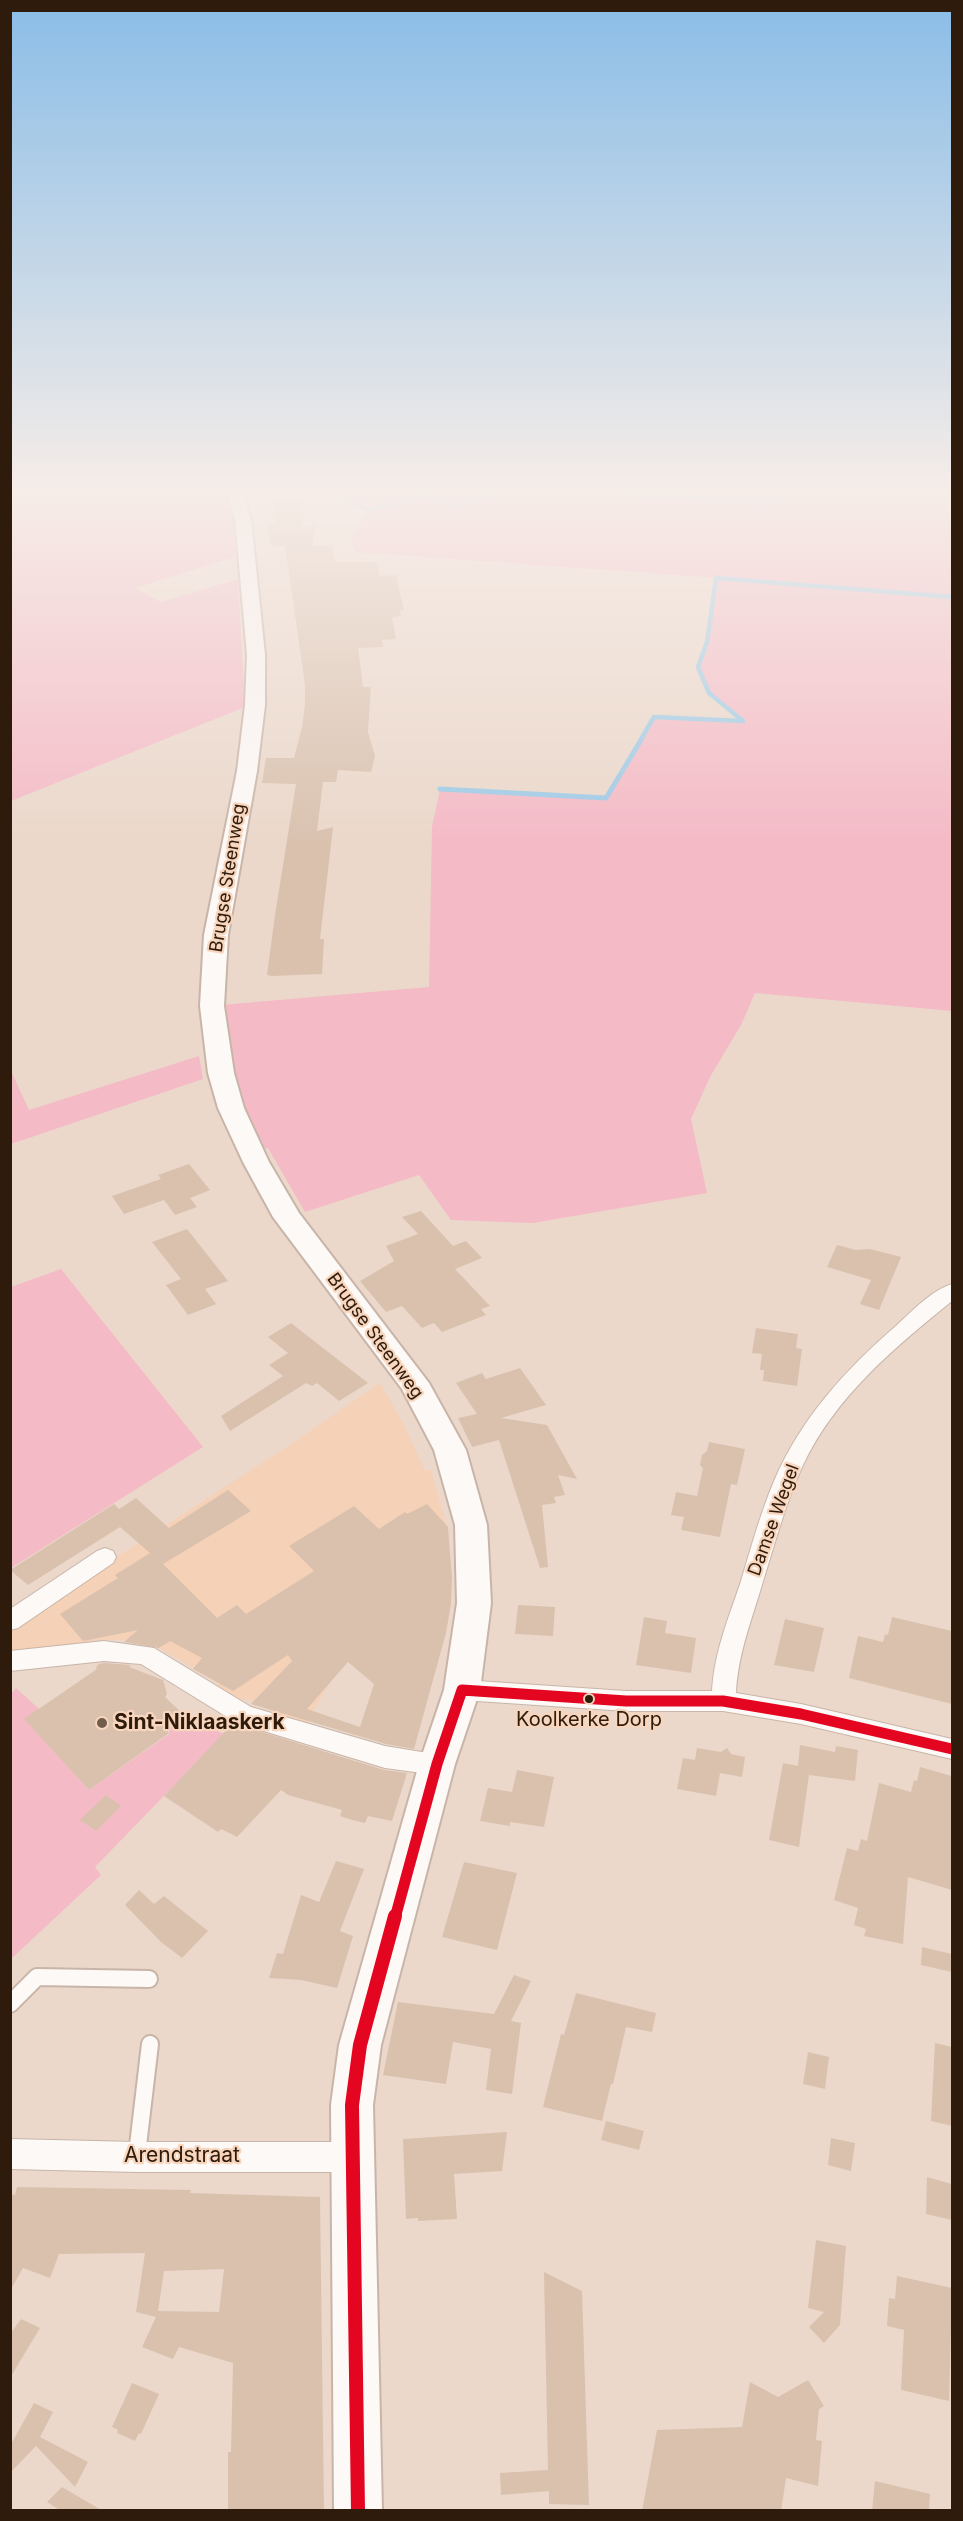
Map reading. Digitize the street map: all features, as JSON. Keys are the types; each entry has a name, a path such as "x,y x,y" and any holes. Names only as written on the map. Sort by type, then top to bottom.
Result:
{"main road":[{"name":"Brugse Steenweg","path":"252,612 256,655 255,705 247,771 216,935 212,1006 221,1073 231,1108 252,1154 288,1217 414,1383 450,1450 471,1525 474,1603 462,1690 437,1764 360,2045 352,2105 358,2511"}],"street":[{"name":"Damse Wegel","path":"723,1701 726,1666 755,1570 787,1478 800,1450 831,1404 857,1373 904,1329 952,1291"},
{"path":"10,1621 105,1557"},
{"path":"10,1661 104,1651 146,1656 244,1715 386,1757 437,1764"},
{"path":"462,1690 626,1701 723,1701 801,1714 952,1749"},
{"name":"Arendstraat","path":"10,2154 136,2157 353,2157"}],"lane":[{"path":"10,2004 37,1977 149,1979"},
{"path":"136,2157 150,2044"}],"shaded area":[{"path":"11,612 240,612 245,707 11,801"},
{"path":"711,612 952,612 952,1011 755,993 741,1025 710,1077 691,1119 707,1193 533,1223 451,1220 419,1175 305,1212 268,1148 261,1149 241,1106 231,1071 221,1005 429,987 432,827 440,789 605,798 654,717 742,720 709,693 698,667 707,642"},
{"path":"199,1056 203,1079 11,1144 11,1071 29,1110"},
{"path":"61,1269 203,1447 11,1568 11,1287"},
{"path":"380,1383 403,1423 425,1471 431,1470 446,1524 452,1579 344,1658 306,1724 275,1713 247,1698 244,1701 217,1687 219,1683 159,1648 133,1640 103,1640 11,1652 11,1626 291,1444"},
{"path":"16,1688 40,1710 25,1719 89,1790 169,1734 169,1728 185,1716 224,1734 95,1867 101,1875 11,1959 10,1695"}],"building":[{"path":"294,612 400,612 401,616 392,617 396,639 382,640 383,647 358,648 363,687 371,687 368,732 375,756 371,772 338,770 336,782 323,782 317,831 333,827 320,939 324,939 322,974 272,976 267,975 296,784 262,783 266,758 294,758 302,727 305,685"},
{"path":"189,1164 210,1190 190,1198 197,1207 175,1215 164,1200 124,1214 112,1196 161,1179 158,1175"},
{"path":"421,1211 453,1246 466,1241 482,1258 455,1269 490,1306 481,1309 486,1315 442,1332 434,1323 422,1328 402,1306 386,1312 360,1281 394,1261 386,1246 418,1234 402,1217"},
{"path":"187,1229 228,1281 205,1289 216,1304 188,1315 166,1285 181,1279 152,1242"},
{"path":"837,1245 856,1250 870,1249 901,1257 879,1310 860,1304 871,1280 827,1267"},
{"path":"291,1323 368,1383 339,1401 317,1383 312,1386 306,1383 230,1431 221,1416 283,1376 269,1365 288,1353 268,1337"},
{"path":"756,1328 798,1334 796,1348 802,1349 797,1386 763,1381 764,1370 760,1370 762,1354 752,1353"},
{"path":"520,1368 546,1405 501,1418 547,1425 577,1479 558,1475 565,1495 554,1497 556,1503 542,1505 548,1567 540,1568 499,1440 472,1447 458,1418 477,1414 456,1383 482,1373 486,1379"},
{"path":"709,1442 745,1449 737,1485 731,1484 720,1537 681,1530 684,1517 671,1515 676,1492 697,1496 703,1468 700,1465 702,1455 707,1451"},
{"path":"228,1490 251,1511 163,1564 217,1618 237,1605 246,1614 314,1571 289,1546 354,1506 379,1529 405,1512 407,1514 427,1504 448,1527 452,1579 451,1604 446,1633 414,1749 386,1744 251,1704 292,1661 288,1655 233,1691 193,1669 202,1658 170,1641 159,1648 124,1642 138,1630 83,1641 60,1614 118,1578 115,1575 150,1553 120,1527 28,1585 10,1570 114,1504 119,1509 136,1498 169,1528","holes":["348,1662 374,1684 360,1727 307,1709"]},
{"path":"518,1605 555,1607 553,1636 515,1634"},
{"path":"644,1617 667,1621 665,1633 696,1638 691,1673 636,1665"},
{"path":"892,1617 952,1631 952,1704 849,1678 858,1636 883,1642 885,1634 888,1635"},
{"path":"785,1619 824,1628 814,1672 774,1665"},
{"name":"Sint-Niklaaskerk","path":"99,1664 131,1665 129,1667 163,1680 167,1694 165,1697 185,1716 167,1731 169,1733 89,1790 24,1719 97,1669"},
{"path":"233,1723 384,1770 407,1773 392,1821 368,1816 365,1823 352,1820 340,1816 342,1810 288,1795 281,1790 237,1837 221,1829 218,1832 164,1796"},
{"path":"800,1745 835,1752 836,1746 858,1750 855,1781 809,1775 799,1847 769,1840 783,1763 798,1766"},
{"path":"697,1748 721,1752 727,1748 731,1754 745,1757 742,1777 720,1773 716,1796 677,1789 683,1758 695,1760"},
{"path":"920,1767 952,1776 952,1890 908,1877 903,1944 864,1936 866,1929 854,1925 858,1908 834,1900 847,1848 858,1851 861,1839 867,1841 879,1783 911,1792 914,1780 917,1781"},
{"path":"517,1770 554,1777 544,1827 510,1822 510,1826 480,1821 488,1788 512,1792"},
{"path":"106,1795 121,1806 96,1831 80,1820"},
{"path":"336,1861 364,1869 340,1931 353,1936 337,1988 301,1980 269,1978 277,1953 283,1954 301,1895 319,1902"},
{"path":"464,1862 517,1873 497,1950 442,1937"},
{"path":"139,1890 154,1904 164,1896 208,1931 182,1958 161,1942 125,1905"},
{"path":"922,1947 952,1954 952,1972 921,1965"},
{"path":"514,1975 531,1981 511,2021 521,2023 512,2094 486,2090 491,2049 453,2042 446,2084 383,2075 398,2002 494,2014"},
{"path":"576,1993 656,2013 652,2032 626,2027 602,2121 543,2107 561,2034 564,2035"},
{"path":"935,2043 952,2047 952,2126 931,2121"},
{"path":"808,2052 829,2057 825,2089 803,2084"},
{"path":"606,2121 644,2131 639,2150 601,2140"},
{"path":"507,2132 502,2171 454,2174 457,2219 418,2221 418,2218 406,2219 403,2139"},
{"path":"831,2138 855,2143 851,2171 828,2165"},
{"path":"927,2177 952,2184 952,2220 926,2214"},
{"path":"17,2187 191,2190 190,2193 320,2197 324,2511 228,2511 228,2452 231,2452 233,2363 179,2347 173,2359 142,2347 156,2317 136,2312 145,2253 59,2254 50,2278 23,2268 10,2291 10,2194 15,2195","holes":["224,2269 219,2312 158,2311 164,2271"]},
{"path":"816,2240 846,2246 840,2325 824,2343 809,2327 824,2312 808,2308"},
{"path":"544,2272 582,2291 589,2505 549,2504 549,2491 501,2495 500,2473 548,2470"},
{"path":"897,2276 952,2288 949,2401 901,2390 904,2330 887,2326 889,2298 895,2299"},
{"path":"21,2319 40,2328 10,2378 10,2334"},
{"path":"808,2380 824,2406 819,2409 816,2440 822,2441 818,2486 786,2478 781,2511 642,2511 657,2430 742,2427 750,2382 778,2397"},
{"path":"132,2383 159,2394 141,2434 139,2433 135,2441 117,2433 118,2430 112,2427"},
{"path":"34,2403 53,2412 40,2437 88,2462 75,2487 36,2446 10,2473 10,2446"},
{"path":"875,2481 930,2494 929,2511 872,2511"},
{"path":"62,2487 103,2511 61,2511 47,2502"}],"waterway":[{"path":"640,741 654,717 743,721 709,693 698,667 707,642 711,612"},
{"path":"440,789 606,798 641,740"}],"transit line":[{"path":"358,2510 352,2105 360,2045 437,1764 462,1690 626,1701 723,1701 801,1714 952,1749"}],"place":[{"name":"Koolkerke Dorp","path":"589,1699"},
{"name":"Sint-Niklaaskerk","path":"102,1723"}]}
